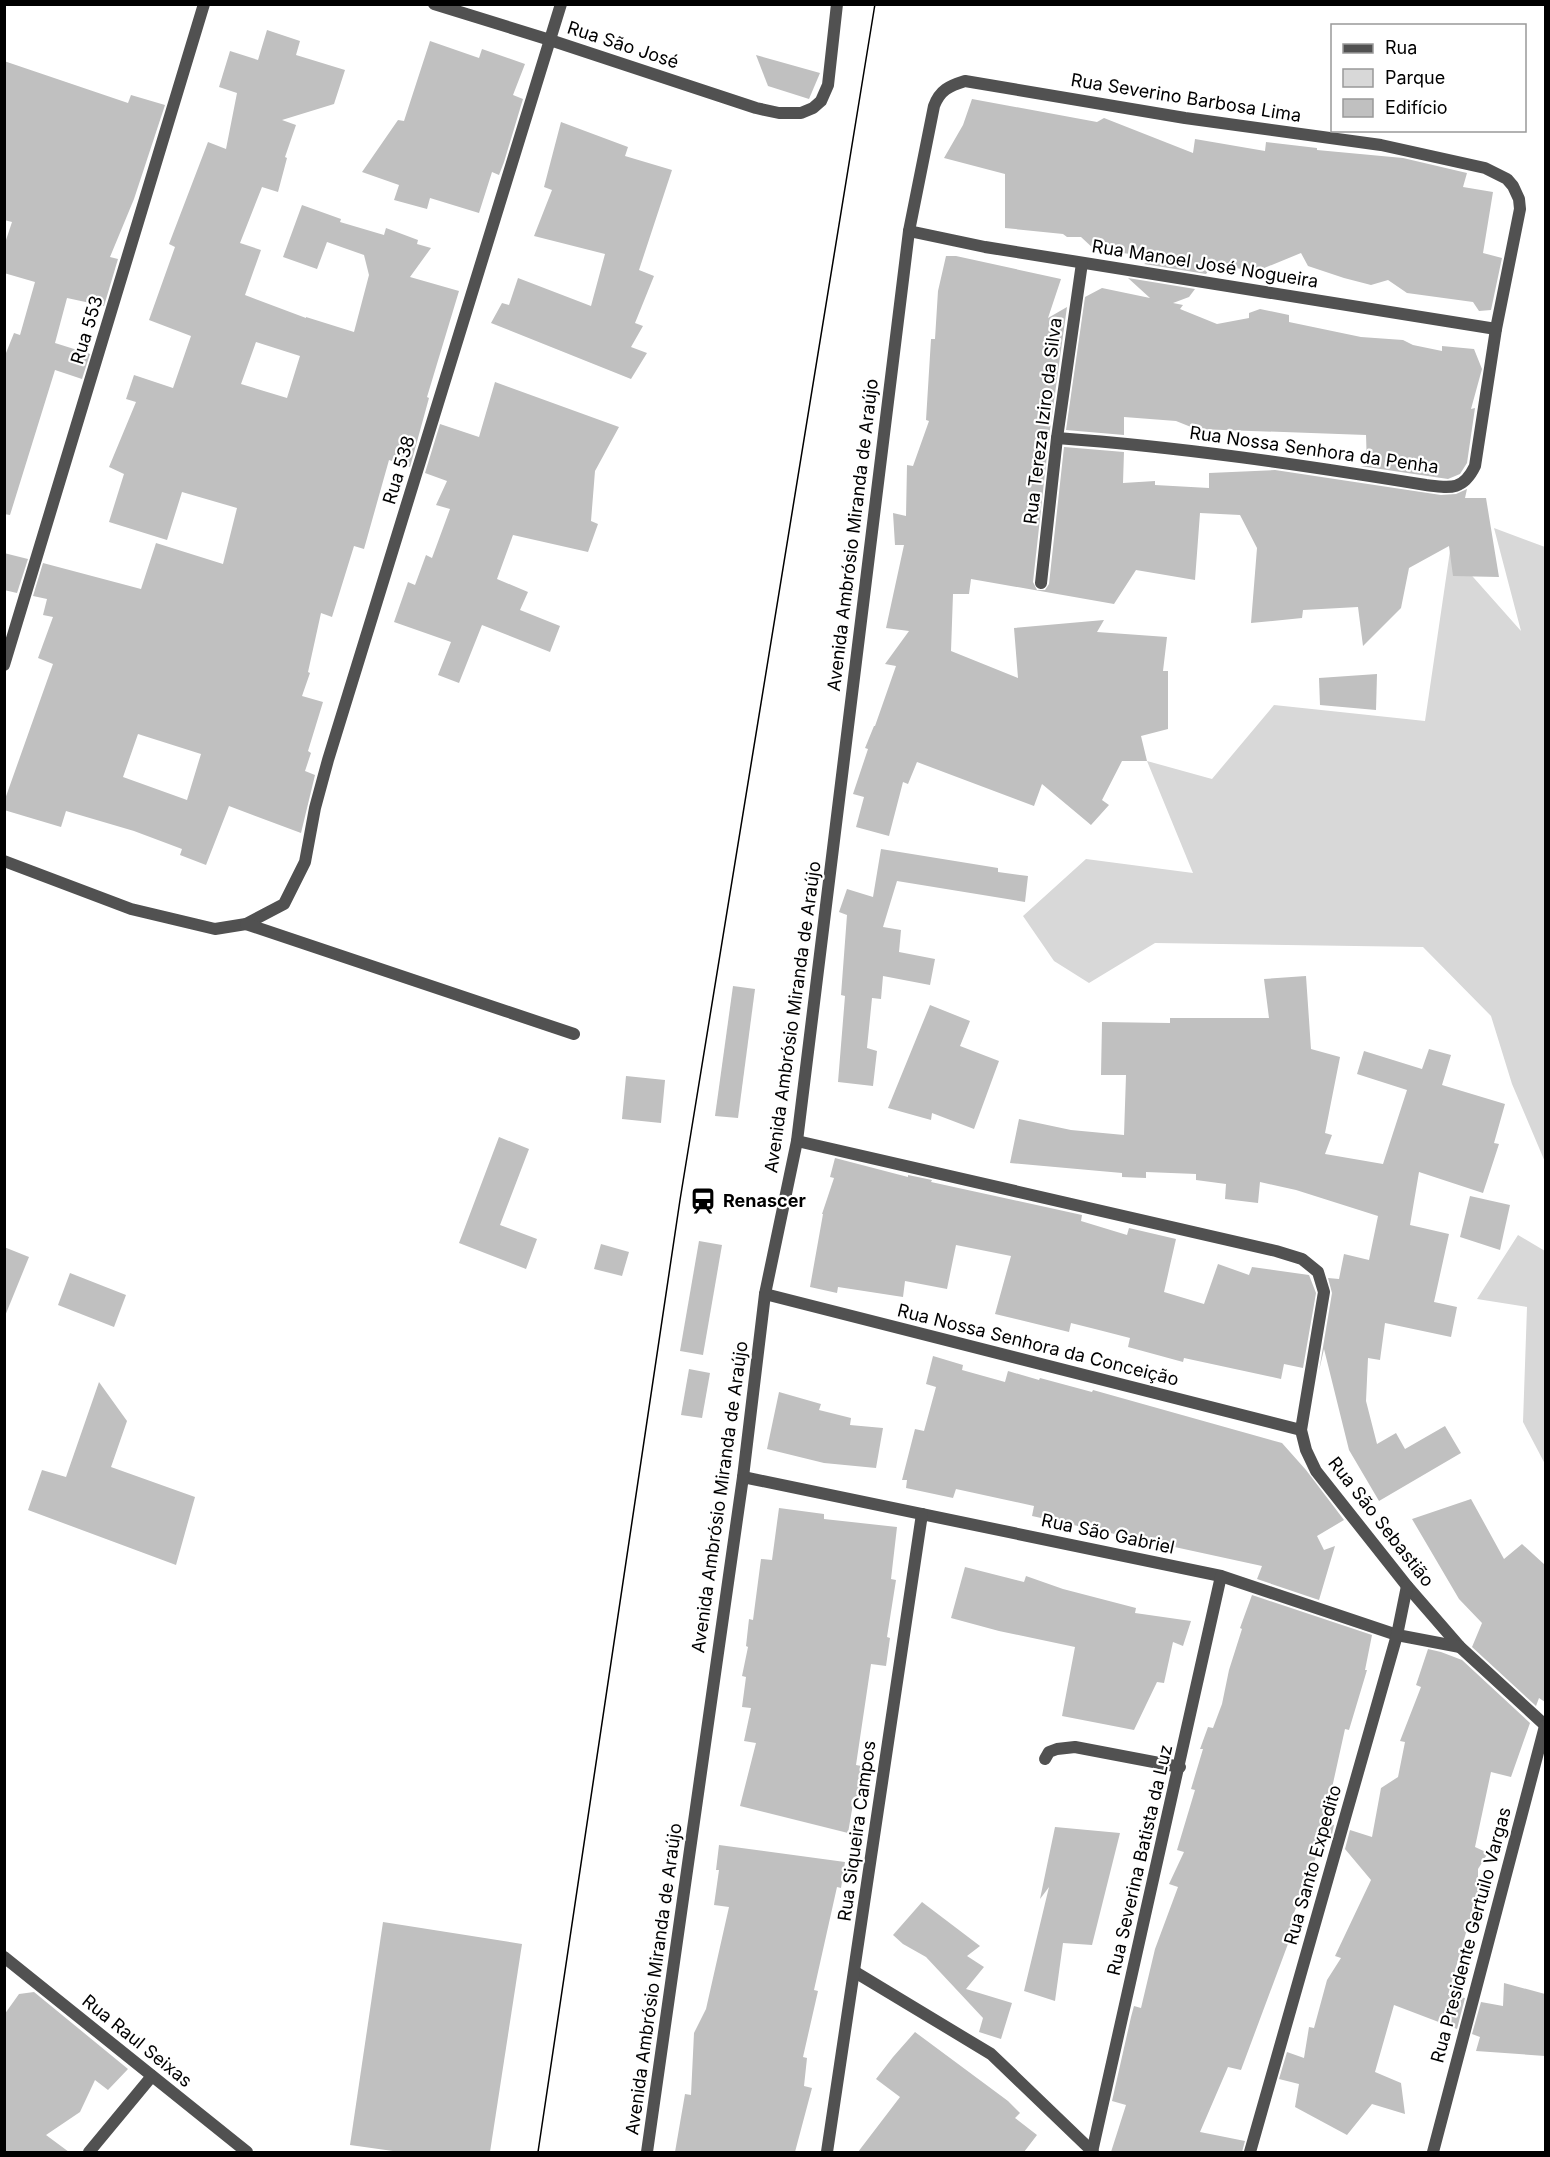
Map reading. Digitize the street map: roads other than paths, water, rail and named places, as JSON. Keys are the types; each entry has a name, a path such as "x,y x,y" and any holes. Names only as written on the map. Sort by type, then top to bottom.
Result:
{"street":[{"name":"Rua 553","path":"4,665 204,4"},
{"name":"Rua São José","path":"434,4 756,108 779,113 801,113 813,108 825,95 837,4"},
{"name":"Rua 538","path":"246,924 284,904 305,862 315,808 328,760 561,4"},
{"name":"Rua Severino Barbosa Lima","path":"965,81 1185,118 1382,145 1485,168 1507,179 1514,186 1520,199 1520,209"},
{"name":"Avenida Ambrósio Miranda de Araújo","path":"647,2152 743,1477 765,1294 797,1141 909,231 938,95 943,90 965,81"},
{"name":"Rua Nossa Senhora da Penha","path":"1057,438 1250,457 1449,487 1462,485 1470,478 1475,466 1496,328 1520,209"},
{"name":"Rua Manoel José Nogueira","path":"909,231 985,247 1496,328"},
{"name":"Rua Tereza Iziro da Silva","path":"1041,583 1057,438 1082,263"},
{"path":"4,861 131,909 215,929 246,924 574,1035"},
{"name":"Rua São Sebastião","path":"797,1141 1276,1251 1302,1259 1318,1272 1324,1292 1301,1430 1306,1450 1316,1471 1407,1586 1460,1647 1545,1726"},
{"name":"Rua Nossa Senhora da Conceição","path":"765,1294 1301,1430"},
{"name":"Rua São Gabriel","path":"743,1477 1221,1576 1396,1635 1460,1647"},
{"name":"Rua Siqueira Campos","path":"827,2152 922,1514"},
{"name":"Rua Severina Batista da Luz","path":"1092,2152 1221,1576"},
{"name":"Rua Santo Expedito","path":"1250,2152 1396,1635 1407,1586"},
{"name":"Rua Presidente Gertuilo Vargas","path":"1433,2152 1545,1726"},
{"path":"1045,1759 1049,1752 1076,1747 1180,1767"},
{"name":"Rua Raul Seixas","path":"4,1957 247,2152"},
{"path":"855,1972 991,2054 1092,2152"},
{"path":"89,2152 152,2076"}],"tram line":[{"path":"538,2152 680,1200 875,4"}],"place":[{"name":"Renascer","path":"703,1201"}]}
